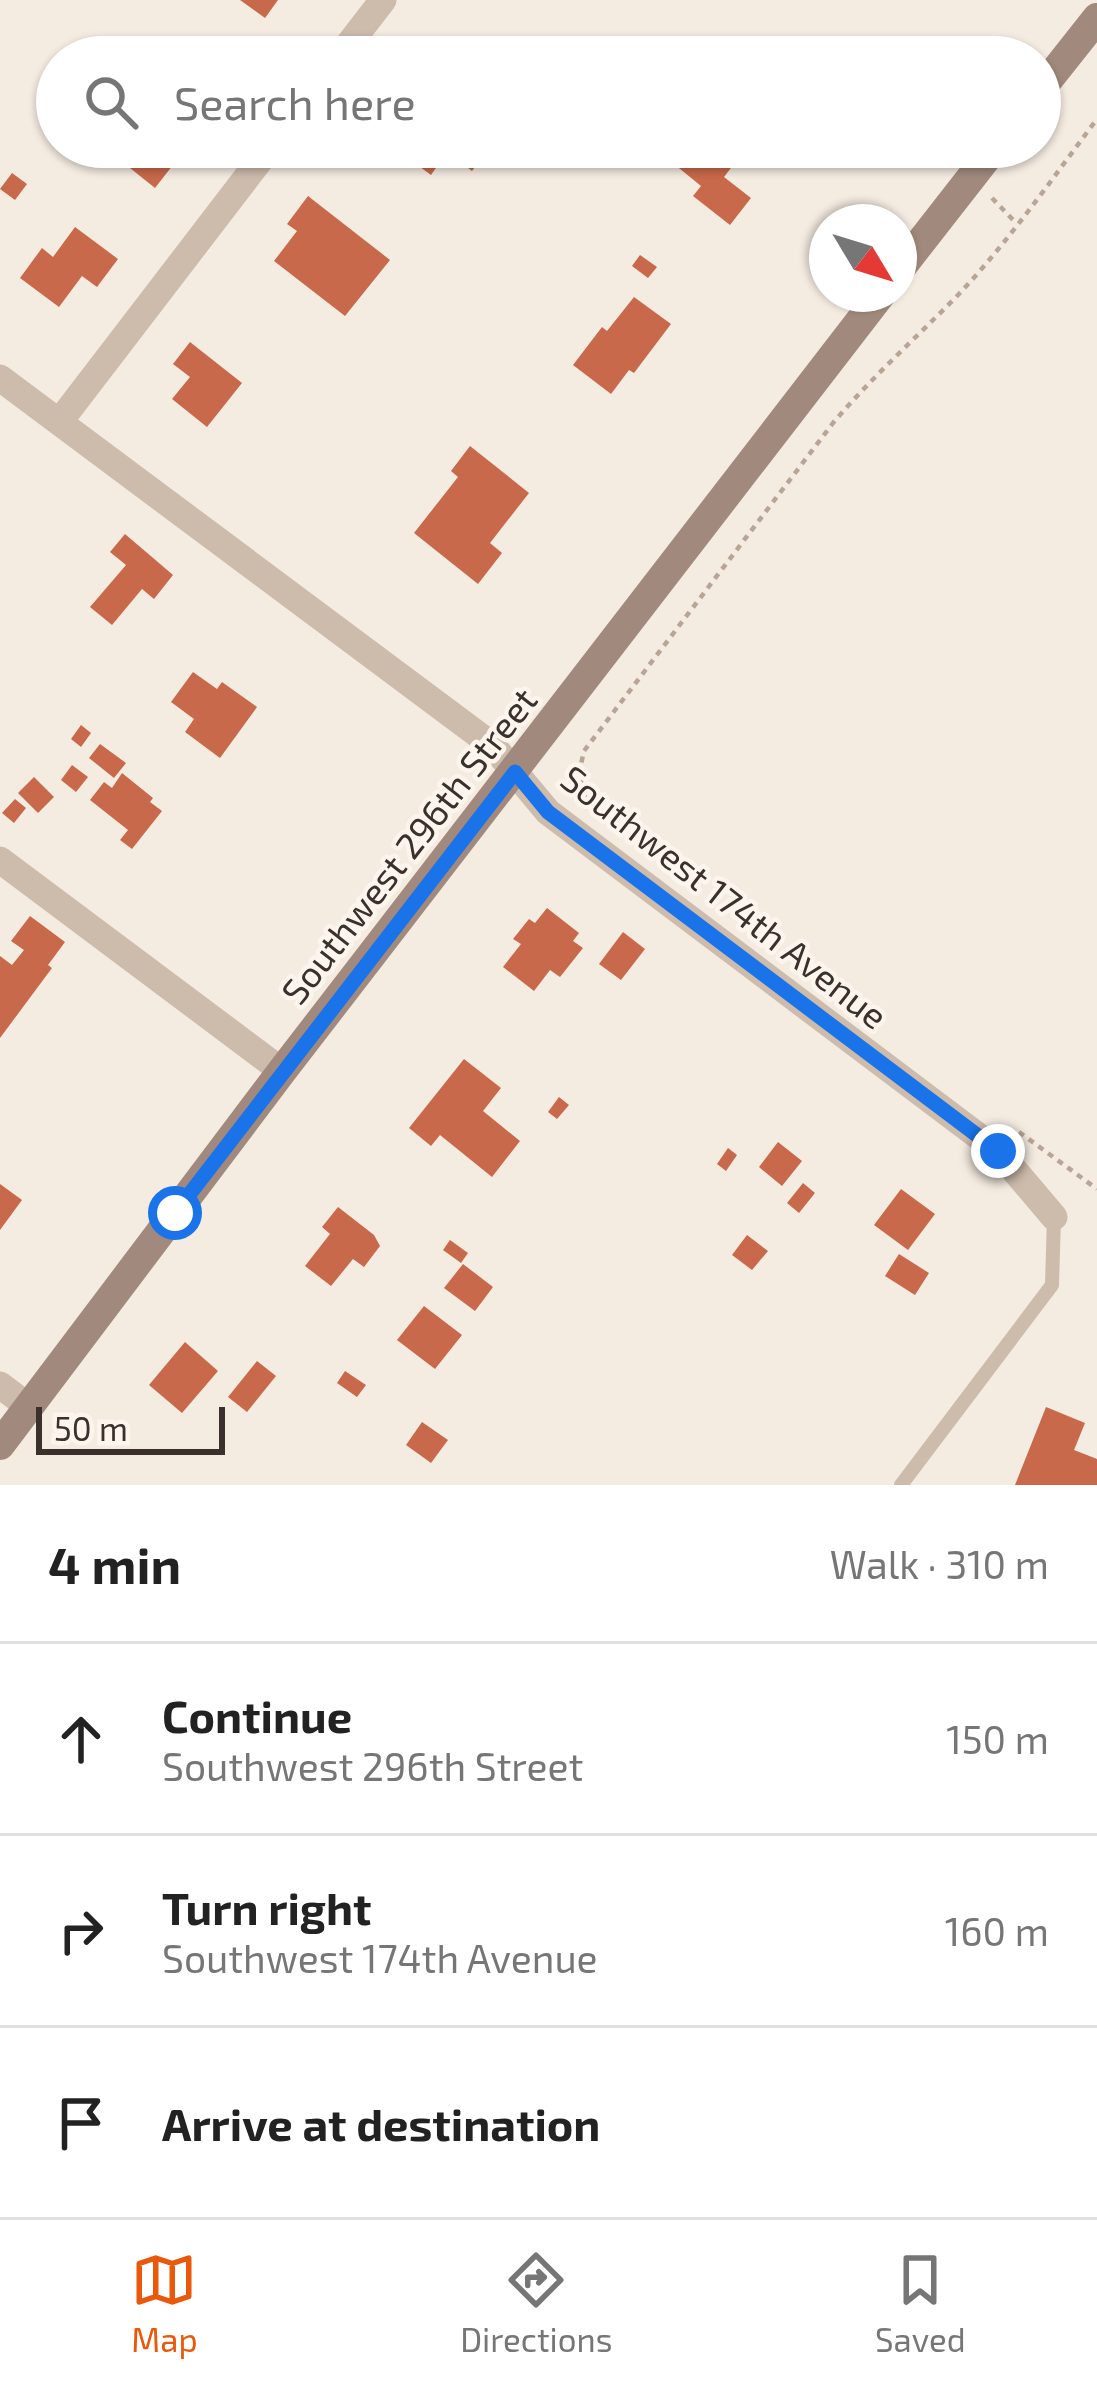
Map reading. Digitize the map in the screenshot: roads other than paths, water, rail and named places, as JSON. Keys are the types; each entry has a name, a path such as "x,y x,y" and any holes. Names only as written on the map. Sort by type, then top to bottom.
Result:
{"street":[{"path":"356,36 383,0"},
{"path":"1061,63 1097,18"},
{"path":"60,421 255,168"},
{"path":"917,247 978,168"},
{"name":"Southwest 296th Street","path":"0,1444 866,312"},
{"name":"Southwest 174th Avenue","path":"0,378 492,746 548,812 998,1151 1054,1217"},
{"path":"0,860 282,1071"},
{"path":"0,1385 29,1407"}],"lane":[{"path":"901,1485 1052,1285 1054,1217"}]}
